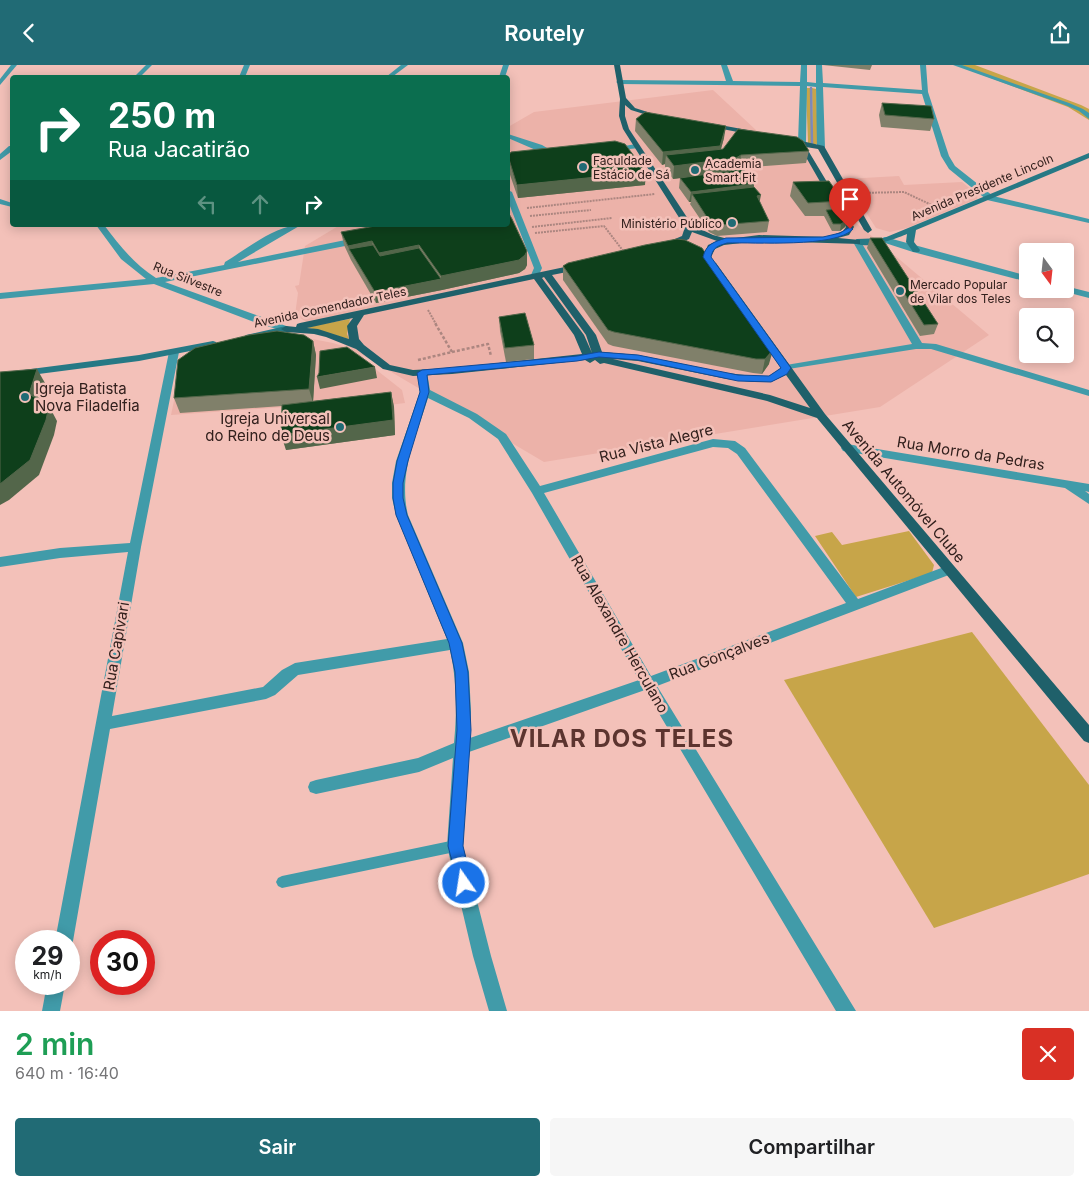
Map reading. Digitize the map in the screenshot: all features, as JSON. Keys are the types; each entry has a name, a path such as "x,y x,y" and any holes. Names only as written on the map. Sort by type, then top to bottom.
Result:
{"main road":[{"path":"617,65 622,99 621,108 626,129 689,227 710,237 726,241 823,239 857,242 885,240"},
{"path":"622,99 637,111 667,120 641,120"},
{"path":"626,129 633,123"},
{"path":"705,127 762,138"},
{"path":"784,142 821,150 868,230 875,236 885,240"},
{"path":"803,145 850,227 846,233 823,239"},
{"name":"Avenida Presidente Lincoln","path":"885,240 912,231 1089,155"},
{"path":"684,249 659,249 686,237 689,227"},
{"path":"912,231 910,242 916,250"},
{"path":"696,252 707,257 711,247 726,241"},
{"name":"Avenida Automóvel Clube","path":"707,257 821,416 1089,736"},
{"name":"Avenida Comendador Teles","path":"0,376 174,352 361,313 540,272 589,264"},
{"path":"540,272 594,358 747,393 793,405 821,416"},
{"path":"361,313 352,326 354,339 360,347 387,367 404,372 422,373 594,358 638,358 746,379 771,379 786,368"},
{"path":"286,329 315,331 360,347"},
{"path":"746,379 747,393"}],"street":[{"path":"1,82 14,65"},
{"path":"139,75 150,65"},
{"path":"389,65 398,70"},
{"path":"392,75 405,65"},
{"path":"724,65 730,83"},
{"path":"803,145 804,65"},
{"path":"819,65 821,150"},
{"path":"923,65 925,92 948,162 990,198 1089,221"},
{"path":"956,65 1075,107 1089,117"},
{"path":"977,65 1089,106"},
{"path":"1012,84 1021,81"},
{"path":"619,82 804,84 925,92"},
{"path":"510,136 555,155"},
{"path":"600,150 636,146"},
{"path":"0,158 10,150"},
{"path":"536,158 564,154"},
{"path":"510,197 540,272"},
{"path":"510,216 517,214"},
{"name":"Rua Silvestre","path":"102,227 124,257 138,270 155,281 257,320 286,329"},
{"path":"222,268 293,227"},
{"path":"0,295 96,289 155,281 373,237"},
{"path":"885,240 1019,277"},
{"path":"857,242 917,342 916,346"},
{"path":"1074,291 1089,295"},
{"path":"786,368 916,346 941,348 1089,393"},
{"name":"Rua Capivari","path":"66,930 135,547 174,352"},
{"path":"422,373 425,392 402,461 398,483 398,498 402,515 456,643 464,690 463,747 456,846 482,956 498,1011"},
{"name":"Rua Alexandre Herculano","path":"425,392 473,416 502,437 537,491 648,683 847,1011"},
{"name":"Rua Vista Alegre","path":"537,491 713,443 731,444 741,451 854,604"},
{"name":"Rua Morro da Pedras","path":"847,448 1089,488"},
{"path":"1066,484 1089,500"},
{"path":"0,562 60,553 135,547"},
{"name":"Rua Gonçalves","path":"316,787 434,761 463,747 648,683 854,604 949,570"},
{"path":"102,724 266,693 272,690 289,671 295,669 456,643"},
{"path":"51,1011 54,995"}],"lane":[{"path":"282,882 456,846"}],"path":[{"path":"517,214 666,192"},
{"path":"846,194 904,192 949,214"},
{"path":"517,214 591,209"},
{"path":"523,231 612,218"},
{"path":"523,231 604,226 628,256"},
{"path":"428,310 452,352"},
{"path":"430,357 488,344 494,363"}],"shaded area":[{"path":"956,65 975,65 1081,105 1089,109 1089,120 1068,107"},
{"path":"806,88 810,88 812,144 808,143"},
{"path":"812,88 816,89 818,144 813,144"},
{"path":"713,90 773,146 804,153 835,205 989,335 880,407 544,462 359,353 369,364 402,390 405,403 389,405 313,405 171,415 180,372 307,338 352,349 295,315 298,293 295,286 299,285 305,246 337,227 510,227 510,126 534,112"},
{"path":"899,176 904,185 962,182 978,195 977,199 907,228 890,232 876,228 845,179"},
{"path":"350,319 347,334 349,339 306,327"},
{"path":"909,531 934,565 932,573 856,597 815,536 832,532 842,545"},
{"path":"972,632 1089,785 1089,874 934,928 784,680"}],"building":[{"path":"882,103 931,106 934,119 885,115"},
{"path":"645,112 726,126 720,146 663,152 636,119"},
{"path":"738,129 797,137 803,141 809,151 741,155 736,158 674,166 666,155 723,149"},
{"path":"615,141 625,144 646,172 517,185 510,162 511,152"},
{"path":"743,169 754,184 691,192 680,178"},
{"path":"829,181 843,201 808,203 793,182"},
{"path":"754,187 761,195 757,196 769,221 719,225 710,222 692,194"},
{"path":"840,209 847,220 841,224 833,224 826,210"},
{"path":"510,216 527,251 519,260 441,276 419,245 379,253 372,241 348,246 341,232 370,227 510,227"},
{"path":"870,238 882,238 938,324 924,325"},
{"path":"677,239 685,240 702,248 773,350 765,359 756,359 608,330 563,266 568,263"},
{"path":"373,245 380,256 419,248 441,279 375,292 349,249"},
{"path":"525,313 534,345 505,348 499,317"},
{"path":"277,331 304,335 313,341 309,389 174,398 178,360 195,348 249,335"},
{"path":"347,347 375,367 317,377 319,373 320,351"},
{"path":"37,369 29,394 49,406 46,420 30,460 0,484 0,372"},
{"path":"391,392 393,420 281,435 282,405"}],"waterway":[{"path":"811,88 812,144"}],"place":[{"name":"Faculdade Estácio de Sá","path":"583,167"},
{"name":"Academia Smart Fit","path":"695,170"},
{"name":"Ministério Público","path":"732,223"},
{"name":"Mercado Popular de Vilar dos Teles","path":"900,291"},
{"name":"Igreja Batista Nova Filadelfia","path":"25,397"},
{"name":"Igreja Universal do Reino de Deus","path":"340,427"}],"district":[{"name":"VILAR DOS TELES","path":"622,738"}],"route":[{"path":"464,883 456,846 464,730 462,672 456,643 402,515 398,498 398,483 402,461 425,392 422,373 577,359 588,355 599,355 638,358 738,378 771,379 779,375 786,368 707,257 708,250 714,245 726,241 775,238 823,239 843,234 850,229"}]}
